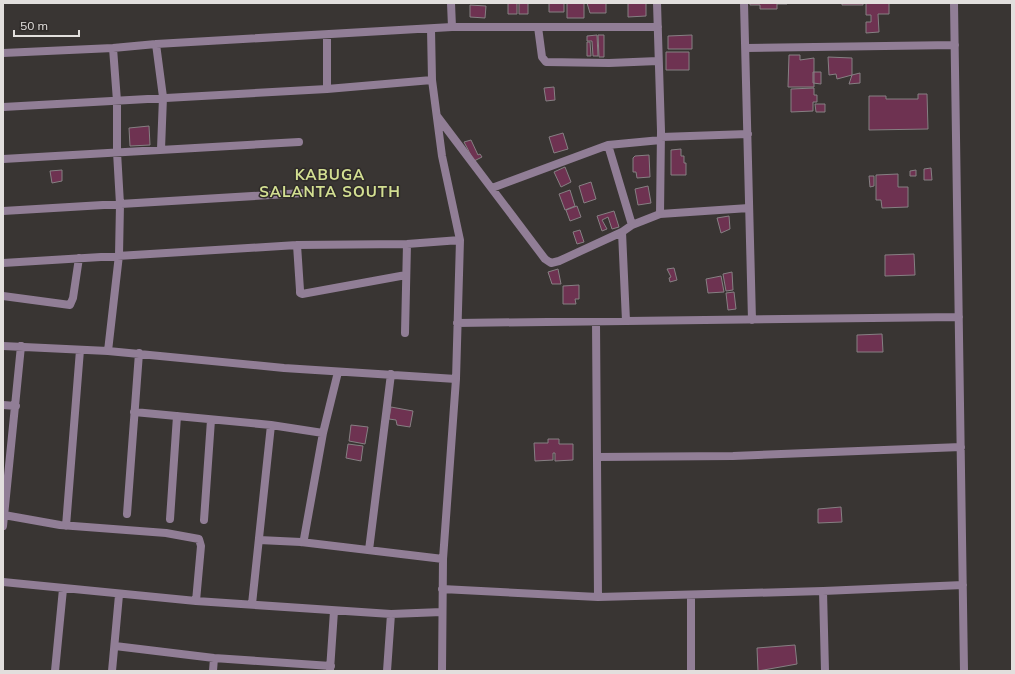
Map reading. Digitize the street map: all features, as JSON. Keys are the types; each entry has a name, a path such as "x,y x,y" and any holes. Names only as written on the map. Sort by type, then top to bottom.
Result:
{"street":[{"path":"451,3 452,27"},
{"path":"657,3 661,139 660,214"},
{"path":"744,3 752,320"},
{"path":"954,3 964,671"},
{"path":"3,53 113,48 156,44 452,27 658,27"},
{"path":"538,27 542,57 546,62 609,63 658,61"},
{"path":"431,29 432,80 442,156 460,240 456,379 443,559 442,671"},
{"path":"327,35 327,88"},
{"path":"156,44 163,98 161,149"},
{"path":"746,48 955,45"},
{"path":"108,351 119,255 120,204 117,152 118,101 113,48"},
{"path":"3,108 432,80"},
{"path":"437,115 545,259 551,263 559,261 622,232 632,225 660,214 749,208"},
{"path":"492,188 608,145 661,139 748,134"},
{"path":"3,159 299,142"},
{"path":"608,145 632,225"},
{"path":"3,211 304,193"},
{"path":"622,232 626,321"},
{"path":"3,263 297,245 406,244 460,240"},
{"path":"405,333 406,244"},
{"path":"297,245 300,293 302,294 406,275"},
{"path":"3,296 70,305 74,298 79,258"},
{"path":"457,323 959,317"},
{"path":"596,322 598,597"},
{"path":"3,346 139,353 284,368 456,379"},
{"path":"3,526 21,346"},
{"path":"66,526 80,350"},
{"path":"127,514 139,353"},
{"path":"302,542 304,539 323,433 338,372"},
{"path":"369,550 391,374"},
{"path":"3,405 16,406"},
{"path":"134,412 271,425 323,433"},
{"path":"170,518 176,416"},
{"path":"204,520 211,420"},
{"path":"252,604 271,425"},
{"path":"597,457 733,456 961,447"},
{"path":"4,515 66,526 166,533 200,539 201,546 196,601"},
{"path":"259,540 302,542 443,559"},
{"path":"3,582 119,595 334,611 390,614 442,612"},
{"path":"442,589 598,597 823,591 963,585"},
{"path":"55,671 63,589"},
{"path":"823,591 825,671"},
{"path":"112,671 119,595"},
{"path":"691,595 691,671"},
{"path":"115,646 214,658 330,668 334,611"},
{"path":"387,671 390,614"},
{"path":"213,671 214,658"},
{"path":"266,662 266,671"}],"building":[{"path":"508,3 517,3 517,14 508,14"},
{"path":"519,3 528,3 528,14 519,14"},
{"path":"549,3 564,3 564,12 549,12"},
{"path":"567,3 584,3 584,18 567,18"},
{"path":"587,3 606,3 606,13 590,13"},
{"path":"628,3 646,3 646,16 628,17"},
{"path":"750,3 787,4 777,4 777,9 760,9 760,5 750,5"},
{"path":"842,3 863,3 863,5 842,5"},
{"path":"866,3 889,3 889,14 878,14 879,32 866,33 866,22 871,22 871,15 866,15"},
{"path":"470,5 486,6 485,18 470,17"},
{"path":"597,35 598,56 593,56 592,41 587,41 587,36"},
{"path":"598,35 604,35 604,57 599,57"},
{"path":"692,35 692,49 668,49 668,36"},
{"path":"587,42 590,42 591,56 587,56"},
{"path":"666,52 689,52 689,70 666,70"},
{"path":"789,55 800,55 800,60 814,58 814,87 788,87"},
{"path":"828,57 852,58 852,75 837,79 836,74 829,75"},
{"path":"813,72 821,72 821,84 813,83"},
{"path":"860,73 860,83 849,84 852,75"},
{"path":"554,87 555,100 546,101 544,88"},
{"path":"814,88 814,95 817,95 817,102 813,102 813,111 791,112 791,89"},
{"path":"918,94 927,94 928,129 869,130 869,96 886,96 886,99 918,99"},
{"path":"815,104 825,104 825,112 816,112"},
{"path":"149,126 150,145 130,146 129,128"},
{"path":"563,133 568,149 554,153 549,137"},
{"path":"471,140 478,155 480,154 482,157 474,161 464,142"},
{"path":"681,149 681,156 684,156 684,163 686,163 686,175 671,175 671,150"},
{"path":"649,155 650,177 637,178 636,172 633,172 633,158 635,156"},
{"path":"565,167 571,182 561,187 554,172"},
{"path":"931,168 932,180 924,180 924,169"},
{"path":"62,170 62,181 52,183 50,171"},
{"path":"916,170 916,176 910,176 910,171"},
{"path":"898,174 898,187 908,187 908,207 882,208 881,200 876,200 876,175"},
{"path":"869,176 874,176 874,186 870,187"},
{"path":"591,182 596,199 584,203 579,186"},
{"path":"648,186 651,203 638,205 635,189"},
{"path":"570,190 575,206 565,210 559,194"},
{"path":"577,206 581,217 570,221 566,210"},
{"path":"614,211 619,227 612,229 608,217 602,220 607,229 602,231 597,216"},
{"path":"729,216 730,229 721,233 717,218"},
{"path":"580,230 584,242 577,244 573,232"},
{"path":"914,254 915,275 885,276 885,255"},
{"path":"674,268 677,280 670,282 669,278 671,277 667,269"},
{"path":"558,269 561,284 552,284 548,272"},
{"path":"732,272 733,290 726,291 723,274"},
{"path":"721,276 724,292 708,293 706,279"},
{"path":"579,285 579,299 575,299 576,304 563,304 563,286"},
{"path":"734,292 736,309 728,310 726,293"},
{"path":"882,334 883,352 857,352 857,335"},
{"path":"391,407 413,411 410,427 397,425 396,420 389,419"},
{"path":"351,425 368,427 365,444 349,441"},
{"path":"548,439 559,439 559,444 573,444 573,460 555,461 555,453 553,453 553,460 535,461 534,443 548,443"},
{"path":"348,444 363,446 361,461 346,458"},
{"path":"841,507 842,522 818,523 818,509"},
{"path":"795,645 797,664 758,671 757,648"}],"district":[{"name":"KABUGA SALANTA SOUTH","path":"330,184"}]}
